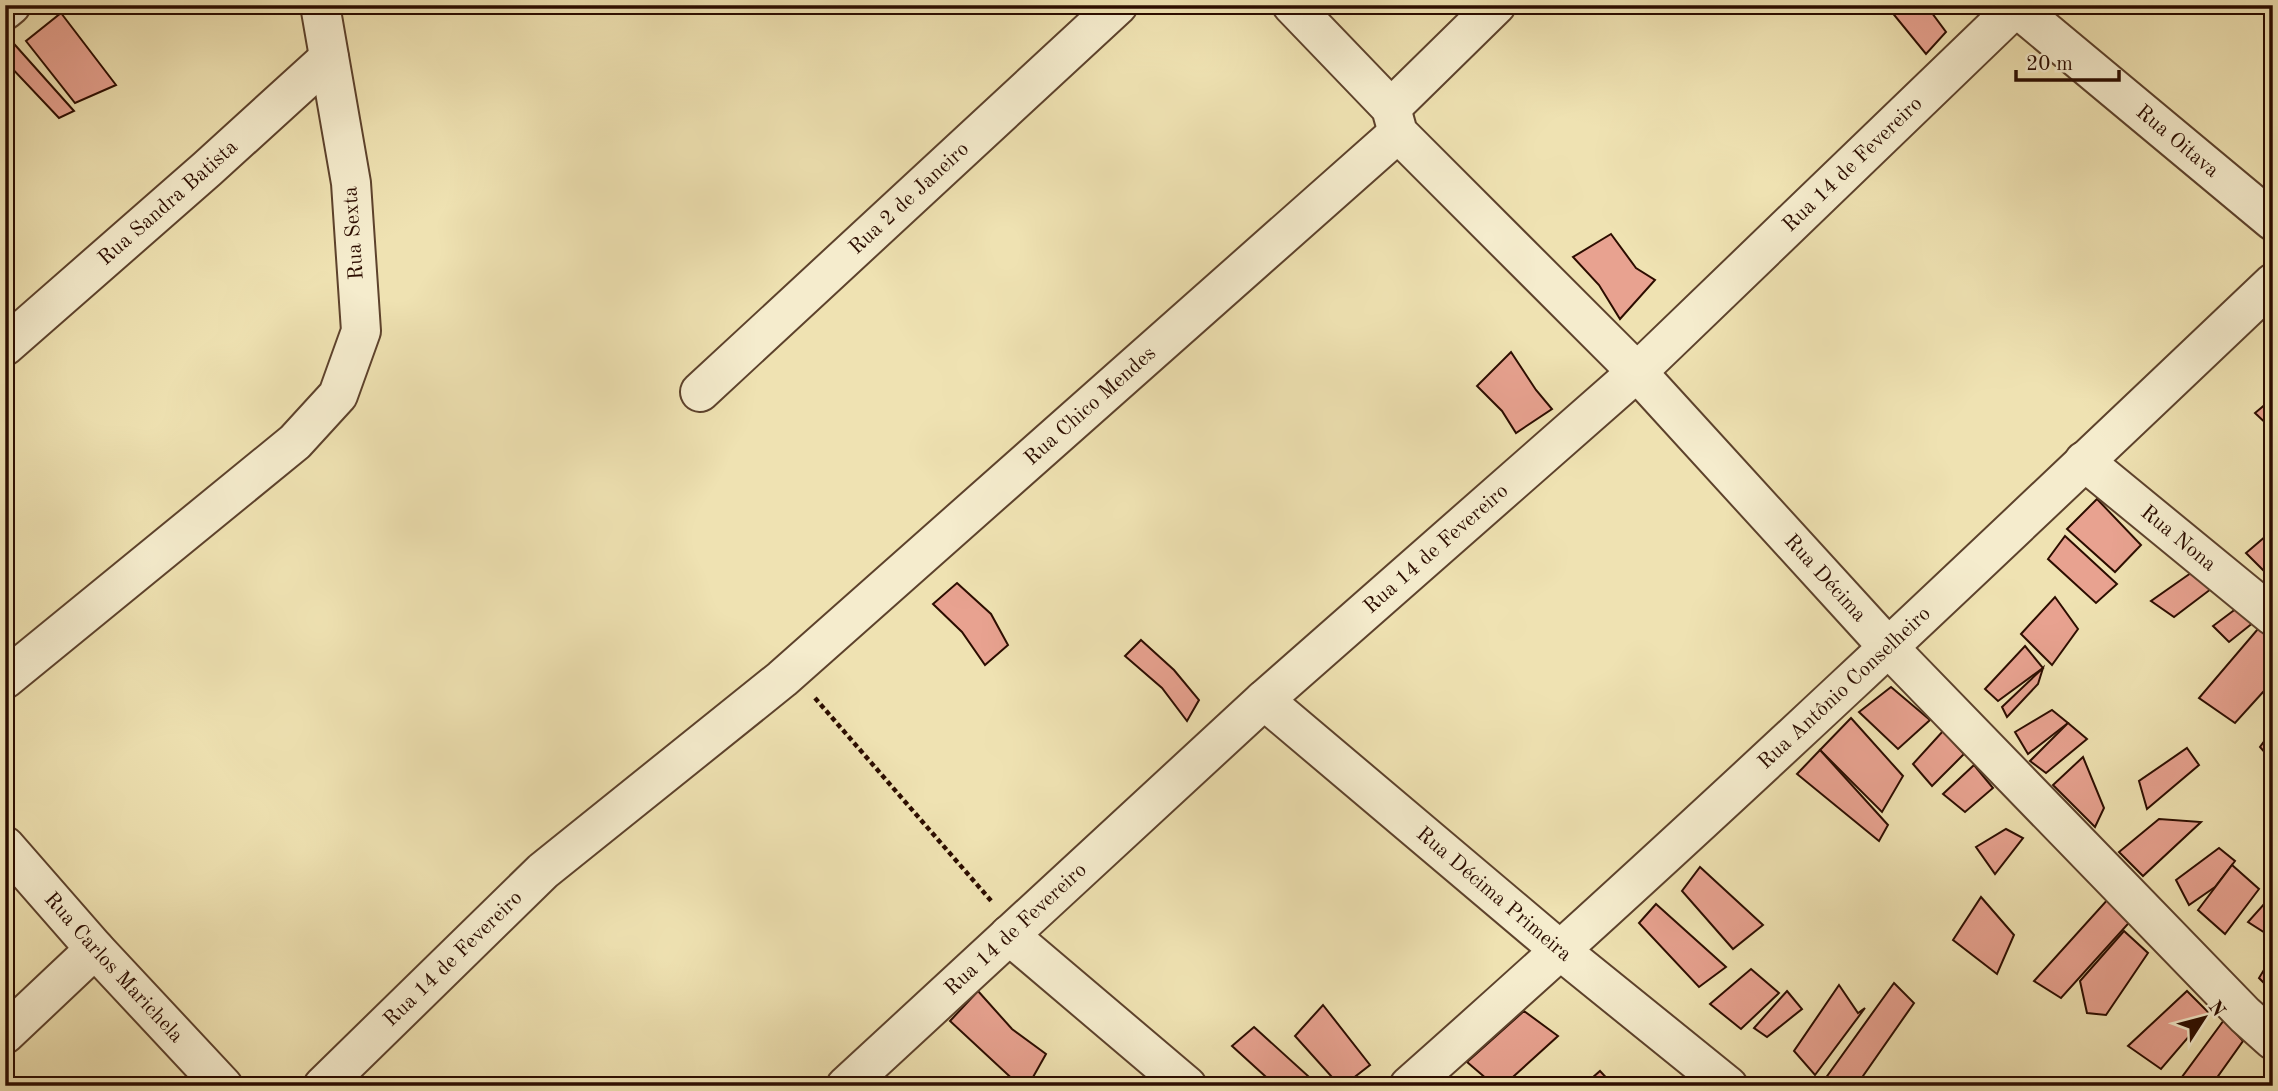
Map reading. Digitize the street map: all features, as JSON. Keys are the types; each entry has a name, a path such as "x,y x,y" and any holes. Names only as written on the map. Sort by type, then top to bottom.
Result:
{"street":[{"path":"5,10 11,5"},
{"name":"Rua Sexta","path":"5,679 295,442 338,395 361,331 351,183 320,5"},
{"name":"Rua 2 de Janeiro","path":"700,392 1118,5"},
{"path":"1292,5 1394,120"},
{"name":"Rua Chico Mendes","path":"787,675 1394,120 1496,5"},
{"name":"Rua Oitava","path":"2017,6 2273,221"},
{"name":"Rua 14 de Fevereiro","path":"846,1086 1264,700 1637,372 2017,6"},
{"name":"Rua Sandra Batista","path":"5,346 329,58"},
{"name":"Rua Décima","path":"1394,120 1637,372 1889,648 2235,1005 2273,1040"},
{"name":"Rua Antônio Conselheiro","path":"1409,1086 1561,951 1889,648 2273,283"},
{"name":"Rua Nona","path":"2084,461 2273,616"},
{"name":"Rua 14 de Fevereiro","path":"323,1086 543,871 787,675"},
{"name":"Rua Décima Primeira","path":"1264,700 1561,951 1728,1086"},
{"name":"Rua Carlos Marichela","path":"5,846 95,949 223,1086"},
{"path":"1012,932 1187,1086"},
{"path":"5,1034 95,949"}],"path":[{"path":"787,675 1012,932"}],"building":[{"path":"1886,5 1926,5 1946,32 1926,54"},
{"path":"61,13 116,85 75,103 26,41"},
{"path":"7,36 74,111 59,118 5,61"},
{"path":"1611,234 1636,268 1655,280 1620,319 1599,285 1573,257"},
{"path":"1511,352 1552,409 1516,433 1502,411 1477,386"},
{"path":"2273,398 2273,430 2255,413"},
{"path":"2097,499 2141,545 2115,572 2067,529"},
{"path":"2273,530 2273,580 2246,553"},
{"path":"2065,536 2117,584 2096,603 2048,559"},
{"path":"2198,568 2215,586 2174,617 2151,601"},
{"path":"957,583 991,614 1008,645 985,665 962,632 933,604"},
{"path":"2055,597 2078,629 2052,665 2021,634"},
{"path":"2237,608 2254,622 2229,642 2213,626"},
{"path":"2263,623 2273,634 2273,681 2235,723 2199,698"},
{"path":"1141,640 1174,670 1199,700 1187,721 1162,688 1125,656"},
{"path":"2025,646 2043,668 1998,701 1985,689"},
{"path":"2043,668 2038,684 2007,717 2002,707"},
{"path":"1891,687 1930,720 1898,749 1859,712"},
{"path":"2052,710 2068,723 2028,754 2015,732"},
{"path":"1851,718 1903,776 1882,812 1820,750"},
{"path":"2068,723 2087,739 2046,773 2030,761"},
{"path":"2273,729 2273,762 2260,747"},
{"path":"1943,731 1964,754 1932,786 1913,764"},
{"path":"2187,748 2199,765 2147,809 2139,781"},
{"path":"1820,750 1888,825 1879,841 1797,774"},
{"path":"2083,757 2104,808 2095,827 2053,785"},
{"path":"1974,765 1993,788 1965,812 1943,794"},
{"path":"2159,819 2201,822 2143,876 2119,852"},
{"path":"2006,829 2023,838 1995,874 1976,847"},
{"path":"2219,848 2235,861 2215,887 2189,905 2176,880"},
{"path":"2232,865 2259,889 2225,934 2198,910"},
{"path":"1700,867 1763,925 1733,949 1682,891"},
{"path":"2273,894 2273,938 2248,922"},
{"path":"1981,897 2014,935 1997,974 1953,940"},
{"path":"2109,898 2136,915 2061,998 2034,981"},
{"path":"1656,904 1726,967 1699,987 1639,923"},
{"path":"2124,931 2148,953 2106,1015 2087,1013 2080,981"},
{"path":"2273,955 2273,992 2259,978"},
{"path":"1751,969 1779,993 1741,1029 1710,1004"},
{"path":"1894,983 1914,1003 1856,1086 1820,1086"},
{"path":"1839,985 1858,1013 1865,1008 1815,1075 1794,1051"},
{"path":"978,991 1012,1029 1046,1054 1028,1086 1020,1086 950,1021"},
{"path":"1787,991 1802,1009 1767,1037 1754,1028"},
{"path":"2187,991 2209,1013 2161,1069 2128,1046"},
{"path":"1323,1005 1370,1065 1343,1086 1340,1086 1295,1036"},
{"path":"1524,1011 1558,1036 1503,1086 1495,1086 1467,1062"},
{"path":"2224,1020 2243,1041 2211,1086 2191,1086 2182,1077"},
{"path":"1254,1027 1319,1086 1276,1086 1232,1046"},
{"path":"1600,1071 1614,1086 1583,1086"}]}
